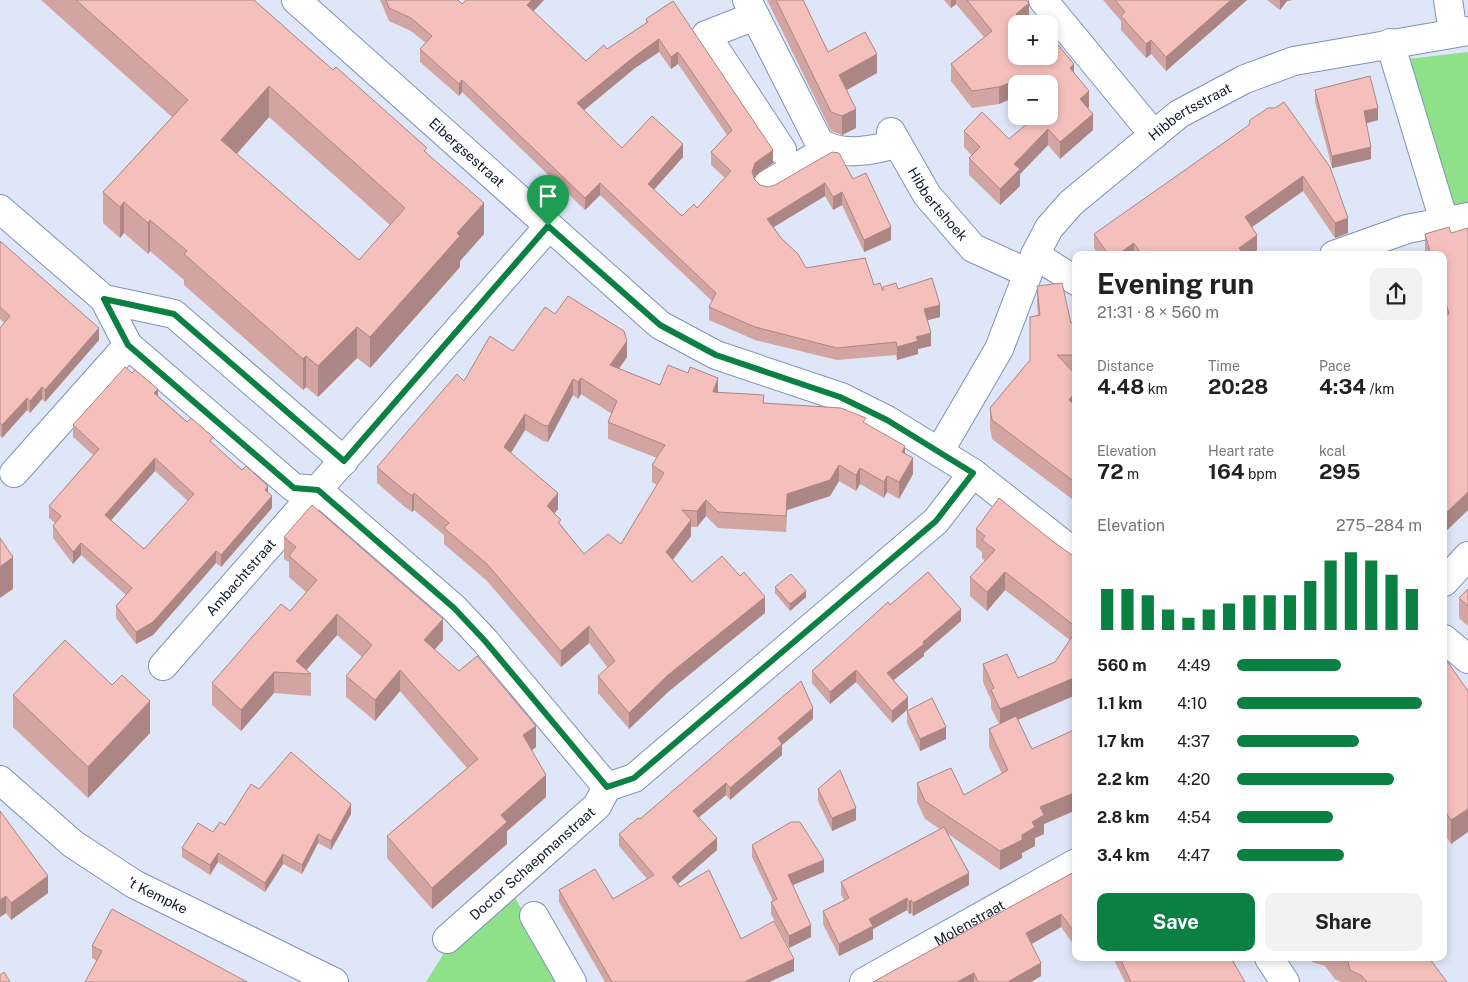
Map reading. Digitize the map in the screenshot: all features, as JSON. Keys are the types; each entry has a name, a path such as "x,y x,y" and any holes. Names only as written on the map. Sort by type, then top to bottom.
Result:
{"street":[{"name":"Eibergsestraat","path":"296,0 660,325 716,355 840,397 887,420 973,473 1072,551"},
{"path":"1043,0 1154,135"},
{"path":"1448,0 1461,32"},
{"path":"768,184 828,149 819,142 751,8 706,35 782,150"},
{"name":"Hibbertsstraat","path":"939,452 999,349 1031,264 1049,228 1071,203 1179,114 1245,79 1294,61 1461,32"},
{"path":"1346,251 1407,230 1456,219 1390,43"},
{"path":"745,94 785,76"},
{"name":"Hibbertshoek","path":"828,149 878,149 894,138 927,195 973,248 1031,264"},
{"path":"0,209 104,299 128,345 294,488 318,490 454,608 485,641 607,787 634,778 936,521 973,473"},
{"name":"Ambachtstraat","path":"164,666 548,226"},
{"path":"1031,264 1072,279"},
{"path":"104,299 174,314 344,461"},
{"path":"14,473 128,345"},
{"path":"1447,579 1468,556"},
{"path":"1447,642 1468,659"},
{"name":"'t Kempke","path":"0,780 73,844 134,884 334,982"},
{"name":"Doctor Schaepmanstraat","path":"448,939 597,806 607,787"},
{"name":"Molenstraat","path":"864,982 1072,865"},
{"path":"534,916 572,982"},
{"path":"1271,961 1285,982"}],"green space":[{"path":"1468,52 1468,210 1453,215 1408,59"},
{"path":"512,892 532,928 573,982 426,982 451,942"}],"building":[{"path":"76,0 254,0 333,70 336,67 427,148 424,151 484,203 457,233 460,236 370,337 357,327 318,366 306,356 303,359 184,254 187,251 150,220 148,223 124,202 120,207 103,192 188,100","holes":["269,86 405,208 359,260 221,140"]},
{"path":"386,0 458,0 462,4 466,0 532,0 527,5 586,61 604,45 607,49 648,22 646,19 673,1 773,150 755,163 752,172 755,180 760,185 768,187 775,185 832,152 839,153 853,179 866,173 891,227 864,240 842,192 833,197 825,183 767,219 781,238 798,254 806,268 865,258 874,285 880,283 883,291 883,287 896,283 898,289 932,278 940,305 924,309 931,333 916,337 918,341 897,347 896,342 837,348 755,327 709,307 716,293 600,183 585,198 462,80 459,84 420,49 432,36 411,18 389,8","holes":["659,39 671,57 678,52 732,130 711,152 731,171 697,208 694,204 682,216 648,184 683,144 652,116 622,148 577,103"]},
{"path":"776,0 803,0 828,52 865,32 877,54 839,75 856,109 842,116 831,112"},
{"path":"967,0 1026,0 1029,3 1017,15 1008,15 1008,65 1058,65 1058,45 1074,64 1070,68 1089,91 1080,99 1093,114 1060,142 1048,129 1014,164 1020,169 1000,189 969,158 980,147 964,131 982,112 1009,139 1025,125 1058,125 1058,75 1008,75 1008,83 999,87 972,91 951,64 992,31"},
{"path":"1115,0 1231,0 1166,57 1151,40 1146,44 1121,16 1125,12"},
{"path":"1370,76 1378,108 1364,111 1371,147 1332,156 1315,90"},
{"path":"1284,102 1330,167 1348,218 1335,223 1303,176 1245,217 1257,235 1239,248 1241,251 1139,251 1134,243 1123,251 1106,251 1094,234 1249,125 1250,120 1268,108 1275,108"},
{"path":"1449,227 1451,233 1468,228 1468,492 1447,512 1447,314 1449,314 1447,307 1447,251 1430,251 1425,234"},
{"path":"0,241 99,328 45,390 42,387 30,401 27,398 2,425 0,423 0,328 10,316 0,307"},
{"path":"1062,283 1072,322 1072,355 1057,355 1072,371 1072,396 1069,400 1072,403 1072,480 992,420 990,408 1030,360 1030,317 1040,315 1037,286"},
{"path":"568,296 624,331 627,341 610,365 660,385 668,365 688,373 690,367 718,378 713,392 764,395 763,403 841,408 866,418 863,422 905,446 902,452 913,458 899,482 887,476 884,482 860,468 856,475 839,465 830,480 787,494 786,516 718,512 706,500 697,511 682,510 691,520 666,552 692,582 722,556 740,576 744,572 765,597 668,675 629,713 598,676 615,661 589,626 561,651 487,564 444,528 449,523 414,493 412,496 377,467 457,374 464,381 490,336 513,351 545,307 555,314","holes":["581,378 617,401 608,422 665,445 652,465 664,473 621,544 608,534 584,554 558,522 561,520 547,506 558,493 504,447 525,414 548,426 573,379 578,382"]},
{"path":"125,367 132,373 135,370 158,389 154,393 187,422 191,418 213,437 210,441 242,470 246,466 268,486 265,490 272,496 221,555 216,551 153,622 136,632 116,606 132,588 81,543 73,552 53,526 61,516 49,506 99,449 73,425","holes":["155,458 194,494 144,549 105,515"]},
{"path":"999,498 1072,555 1072,624 1005,572 987,592 970,577 995,550 982,540 985,536 976,529"},
{"path":"312,505 443,619 424,640 459,671 477,656 536,726 523,735 546,775 501,815 507,822 432,888 387,836 478,759 400,670 375,700 346,676 372,645 337,614 296,661 311,674 274,672 241,710 212,683 281,604 290,611 317,580 289,556 296,547 284,537"},
{"path":"0,538 13,557 0,567"},
{"path":"928,572 961,609 923,642 924,644 887,673 908,697 892,711 856,670 830,692 812,671 888,602 890,605"},
{"path":"791,574 806,591 790,604 775,587"},
{"path":"1468,589 1468,606 1459,598"},
{"path":"1072,637 1072,679 1000,709 991,690 994,688 983,664 1007,654 1018,678 1055,662"},
{"path":"65,640 112,685 122,675 150,701 88,767 13,695"},
{"path":"1447,661 1468,691 1468,809 1451,820 1447,814"},
{"path":"801,681 813,708 778,738 782,744 730,788 726,783 693,811 717,838 672,877 680,887 709,870 741,939 774,921 794,959 744,982 612,982 559,890 595,869 613,899 654,875 619,834 638,818 640,819"},
{"path":"932,698 946,727 920,739 907,711"},
{"path":"1016,716 1032,749 1072,731 1072,794 1040,807 1044,815 1032,822 1035,827 1022,835 1022,840 1000,851 925,801 917,783 951,768 964,795 1008,770 989,729"},
{"path":"291,752 351,804 331,841 318,834 302,865 283,854 265,883 218,853 210,865 182,848 198,823 213,832 220,822 225,825 251,784 259,789"},
{"path":"840,770 856,808 832,818 818,789"},
{"path":"0,811 48,876 11,903 6,896 0,900"},
{"path":"791,822 800,822 824,860 788,875 811,925 789,936 771,902 777,899 752,845"},
{"path":"944,827 969,873 913,903 911,900 909,902 907,898 869,919 873,926 839,944 823,911 849,898 841,882"},
{"path":"1072,873 1072,929 1061,914 1026,933 1041,963 1009,982 978,982 974,973 957,982 873,982"},
{"path":"112,909 247,982 85,982 102,951 92,946"},
{"path":"1121,961 1233,961 1245,982 1131,982"},
{"path":"1348,961 1431,961 1447,982 1367,982 1362,976 1350,970"},
{"path":"4,972 10,982 0,982 0,975"}],"route":[{"path":"548,226 660,325 716,355 840,397 887,420 973,473 936,521 634,778 607,787 485,641 454,608 318,490 294,488 128,345 104,299 174,314 344,461 548,226"}]}
